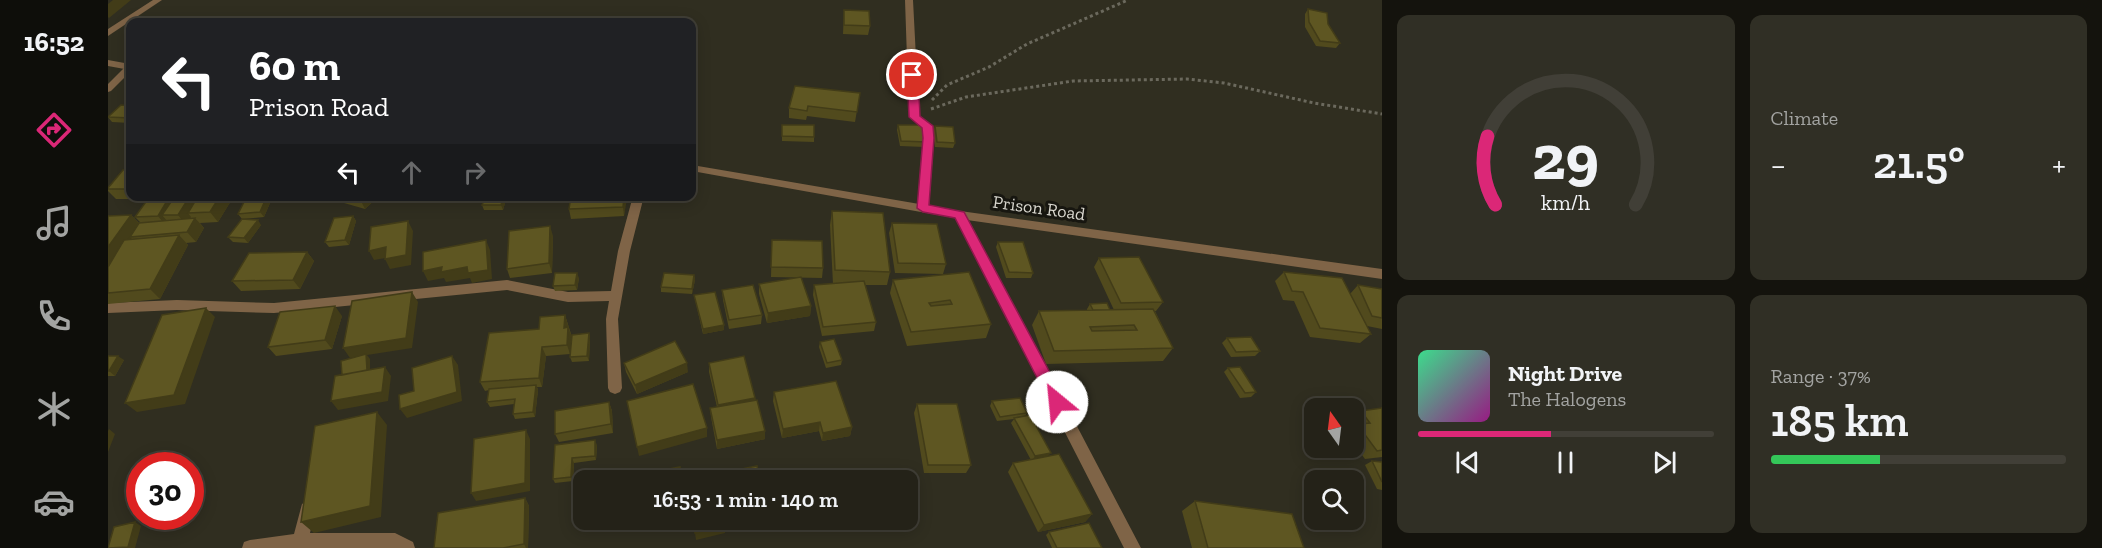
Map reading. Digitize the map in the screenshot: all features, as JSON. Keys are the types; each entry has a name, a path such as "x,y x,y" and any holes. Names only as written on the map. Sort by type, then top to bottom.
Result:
{"street":[{"path":"131,18 158,0"},
{"path":"909,0 914,117 927,126 929,138 923,208"},
{"path":"108,33 126,21"},
{"path":"108,63 126,66"},
{"path":"108,89 126,71"},
{"name":"Prison Road","path":"696,169 960,215 1382,274"},
{"path":"615,388 612,319 624,251 638,201"},
{"path":"960,215 1133,548"},
{"path":"108,308 177,305 274,308 507,285 568,297 617,296"},
{"path":"301,541 310,494"},
{"path":"250,548 301,541 395,542 407,548"}],"path":[{"path":"914,117 947,85 989,67 1027,44 1128,0"},
{"path":"914,117 966,97 1073,81 1123,79 1187,79 1224,83 1314,103 1382,114"}],"building":[{"path":"1308,9 1327,13 1328,24 1340,43 1320,41 1309,22"},
{"path":"844,10 869,11 870,26 844,25"},
{"path":"795,86 860,93 857,112 808,106 807,111 789,108"},
{"path":"121,105 126,106 126,118 108,117"},
{"path":"782,125 814,125 814,137 782,136"},
{"path":"898,125 924,125 927,142 901,141"},
{"path":"935,126 953,127 955,143 937,142"},
{"path":"123,170 126,170 126,189 108,188"},
{"path":"146,201 167,201 158,216 135,217"},
{"path":"172,201 187,201 178,215 162,215"},
{"path":"195,201 217,201 210,212 188,213"},
{"path":"244,201 265,201 260,212 238,214"},
{"path":"484,201 502,201 501,205 482,205"},
{"path":"570,201 624,201 623,207 569,209"},
{"path":"832,211 883,213 890,272 835,270"},
{"path":"131,215 108,247 108,216"},
{"path":"353,216 345,240 325,242 334,218"},
{"path":"195,218 187,232 130,237 139,223"},
{"path":"242,219 258,220 244,238 228,237"},
{"path":"408,221 406,255 385,259 386,247 369,251 371,227"},
{"path":"892,223 937,224 946,264 898,263"},
{"path":"550,226 549,263 507,269 509,231"},
{"path":"179,235 150,289 108,293 108,267 124,240"},
{"path":"486,240 488,270 468,273 467,267 441,272 442,267 423,271 423,252"},
{"path":"772,240 822,241 823,268 771,267"},
{"path":"998,242 1023,242 1033,273 1009,272"},
{"path":"307,252 293,280 232,281 249,253"},
{"path":"1139,257 1163,302 1121,303 1099,258"},
{"path":"969,272 991,324 911,332 893,280","holes":["950,300 952,304 931,306 929,303"]},
{"path":"1284,272 1342,278 1371,334 1320,328 1303,292 1292,291"},
{"path":"555,273 577,273 575,285 553,286"},
{"path":"664,273 694,275 692,289 661,287"},
{"path":"801,277 811,306 768,313 759,284"},
{"path":"864,281 876,322 823,327 814,285"},
{"path":"753,285 762,315 729,320 722,290"},
{"path":"1358,285 1382,289 1382,318 1372,316"},
{"path":"412,292 406,338 343,348 352,301"},
{"path":"715,292 724,325 703,329 694,295"},
{"path":"1107,303 1110,310 1093,310 1090,304"},
{"path":"335,306 325,340 268,347 280,312"},
{"path":"206,308 174,395 125,403 162,315"},
{"path":"1153,309 1173,348 1054,351 1039,311","holes":["1134,325 1137,330 1092,331 1090,327"]},
{"path":"565,315 564,328 568,327 567,345 542,347 539,378 480,382 489,333 539,329 540,317"},
{"path":"589,333 587,356 570,357 572,335"},
{"path":"1251,337 1260,351 1236,352 1227,338"},
{"path":"834,339 842,360 827,363 820,342"},
{"path":"675,341 687,363 635,385 624,363"},
{"path":"366,354 367,370 342,375 341,361"},
{"path":"108,356 118,356 109,371 108,371"},
{"path":"452,356 457,392 400,409 399,395 414,391 412,368"},
{"path":"744,356 755,398 718,405 709,363"},
{"path":"385,367 382,392 331,401 335,376"},
{"path":"1240,367 1256,392 1245,393 1228,368"},
{"path":"836,381 852,427 823,433 820,422 783,429 774,392"},
{"path":"693,384 707,428 637,447 627,401"},
{"path":"536,385 533,412 513,414 515,399 487,402 489,389"},
{"path":"1020,398 1027,413 1000,417 992,401"},
{"path":"757,400 765,431 717,440 710,408"},
{"path":"609,402 611,424 555,434 555,411"},
{"path":"917,404 957,404 971,465 928,465"},
{"path":"1382,408 1382,450 1377,451 1364,433 1364,423 1370,423 1364,415 1364,411"},
{"path":"377,412 370,506 301,522 315,426"},
{"path":"1030,415 1051,453 1035,456 1014,418"},
{"path":"526,430 525,483 471,493 474,439"},
{"path":"595,440 595,456 572,458 571,477 553,479 555,445"},
{"path":"1059,454 1092,514 1044,525 1013,463"},
{"path":"1372,461 1382,462 1382,482"},
{"path":"757,466 758,470 736,470"},
{"path":"680,467 680,470 664,470"},
{"path":"525,498 524,544 503,548 434,548 438,513"},
{"path":"1195,501 1292,514 1304,548 1208,548"},
{"path":"1089,523 1102,548 1057,548 1049,532"},
{"path":"126,524 126,530 133,530 128,547 108,548 114,527"}],"route":[{"path":"912,75 914,117 927,126 929,138 923,208 960,215 1057,402"}]}
